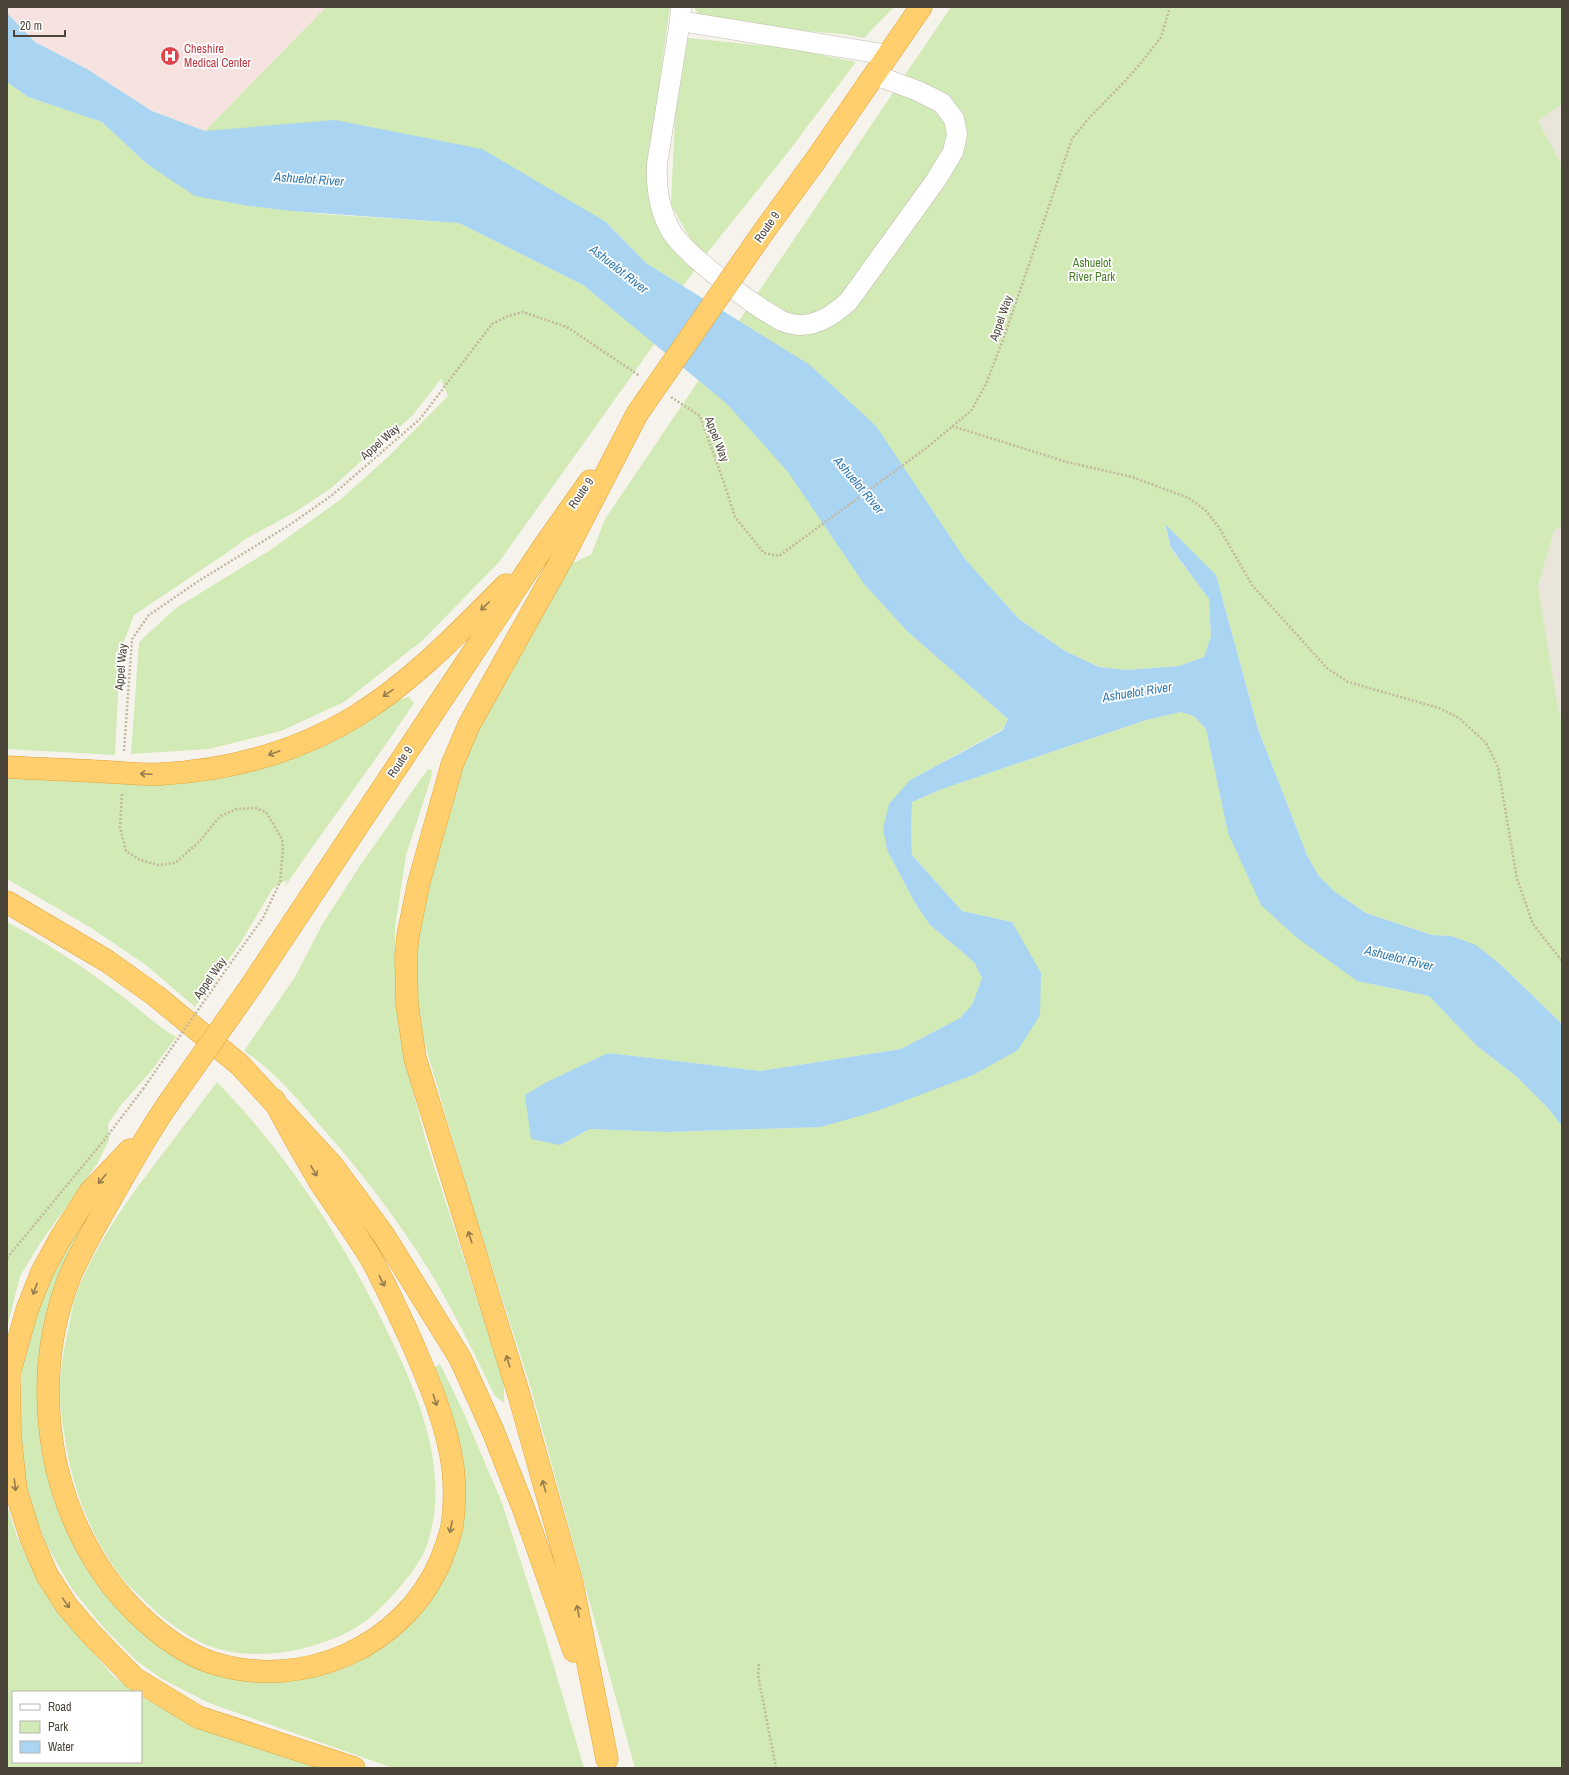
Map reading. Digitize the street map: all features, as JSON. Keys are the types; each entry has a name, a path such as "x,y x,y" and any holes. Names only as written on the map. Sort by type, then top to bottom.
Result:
{"highway":[{"name":"Route 9","path":"149,1131 251,986 542,549 922,7"},
{"path":"608,1764 572,1583 516,1388 415,1058 407,1004 406,956 408,935 419,882 452,765 469,725 564,555 637,414"},
{"path":"7,767 160,774 210,770 262,757 310,740 356,716 396,688 439,651 542,549"},
{"path":"7,902 108,962 156,996 240,1065 274,1100 332,1165 383,1234 460,1358 493,1431 524,1510 572,1645 608,1764"},
{"path":"149,1131 74,1268 56,1321 49,1357 47,1405 58,1475 68,1506 81,1537 94,1560 110,1583 153,1627 182,1649 211,1662 261,1672 294,1671 322,1664 351,1653 375,1640 399,1621 420,1597 432,1579 452,1528 455,1497 453,1466 442,1422 430,1385 397,1310 370,1258 319,1180 274,1100"},
{"path":"149,1131 120,1158 90,1192 60,1239 42,1272 27,1310 9,1374 10,1436 16,1491 20,1504 31,1538 47,1575 67,1606 96,1640 134,1678 198,1717 354,1768"}],"lane":[{"path":"875,75 918,91 942,103 954,118 957,134 953,152 936,180 848,302 831,316 811,324 798,325 778,319 736,290 683,246 670,230 662,208 656,185 657,164 680,14 889,55"}],"path":[{"name":"Appel Way","path":"666,394 700,416 735,517 764,553 779,556 924,449 971,411 986,384 1003,340 1072,139 1089,118 1126,80 1161,37 1170,7"},
{"name":"Appel Way","path":"124,751 132,639 149,615 197,582 291,524 331,496 420,419 492,324 508,316 523,312 566,327 646,380"},
{"path":"952,426 1067,462 1132,477 1189,498 1206,511 1218,526 1252,585 1327,668 1348,682 1439,708 1459,718 1486,743 1498,767 1517,880 1533,924 1562,961"},
{"name":"Appel Way","path":"7,1258 105,1139 143,1089 263,918 280,882 283,848 282,839 266,812 255,808 236,809 215,822 200,841 175,863 158,865 140,860 126,851 120,827 122,794"},
{"path":"759,1664 758,1675 776,1768"}],"shaded area":[{"name":"Cheshire Medical Center","path":"7,7 326,7 205,131 152,111 87,69 35,42 7,13"},
{"path":"1562,104 1562,166 1537,121"},
{"path":"1562,525 1562,718 1559,714 1538,586 1554,531"}],"green space":[{"path":"326,7 670,7 650,150 649,190 663,236 697,267 683,286 646,263 606,222 205,131"},
{"path":"694,7 894,7 864,38 843,34 739,26 698,14"},
{"name":"Ashuelot River Park","path":"951,7 1562,7 1562,104 1538,121 1562,166 1562,525 1554,531 1538,586 1559,714 1562,718 1562,1024 1500,964 1451,936 1432,935 1366,913 1334,891 1318,875 1307,855 1258,729 1216,575 1165,525 1171,549 1209,599 1211,636 1204,658 1179,666 1126,670 1100,667 1065,651 1019,619 977,573 865,585 908,632 1008,719 1003,729 910,780 887,850 915,903 930,925 974,962 982,978 972,1005 960,1018 901,1049 761,1071 608,1053 560,1145 590,1129 667,1132 821,1127 973,1075 1012,922 962,911 912,855 912,802 942,789 1146,720 1181,712 1194,716 1206,729 1228,833 1357,981 1429,996 1477,1046 1516,1076 1548,1108 1562,1126 1562,1768 635,1768 530,1385 471,1202 419,1024 415,947 434,859 465,755 572,563 591,555 605,519"},
{"path":"688,38 787,48 856,62 782,160 703,258 671,205 675,117"},
{"path":"7,82 28,97 102,122 147,164 249,206 321,214 459,223 583,285 655,343 499,562 423,640 344,702 281,731 209,749 131,754 139,642 176,608 272,549 341,499 388,457 448,396 441,379 412,416 330,489 295,512 247,538 134,615 120,652 115,755 7,749"},
{"path":"409,697 414,703 284,888 287,880 273,888 241,942 195,1007 146,965 88,926 7,879 7,773 158,780 382,708 400,699"},
{"path":"428,769 432,770 431,778 406,855 395,927 395,992 399,1029 404,1057 426,1141 504,1383 504,1403 495,1396 457,1320 432,1275 378,1196 334,1141 293,1094 255,1058 244,1051 295,977 322,925 361,864"},
{"path":"7,922 76,963 176,1037 152,1070 120,1106 108,1124 109,1140 97,1164 41,1242 20,1276 7,1328"},
{"path":"217,1082 268,1139 291,1170 313,1201 354,1267 401,1359 421,1410 429,1437 434,1464 436,1491 434,1518 427,1545 425,1551 407,1578 390,1598 366,1621 347,1632 324,1642 296,1650 267,1654 237,1653 209,1646 201,1642 166,1620 118,1573 98,1541 82,1506 76,1488 67,1451 60,1399 61,1366 65,1344 75,1299 89,1265 105,1236 132,1195"},
{"path":"87,1209 94,1213 66,1269 52,1476 148,1635 271,1678 393,1630 458,1508 430,1370 440,1364 463,1411 502,1503 544,1633 584,1768 393,1768 209,1703 162,1679 137,1661 103,1627 72,1589 46,1544 35,1515 23,1473 19,1408 24,1345 47,1273"},
{"path":"7,1505 17,1537 37,1578 67,1622 113,1676 134,1691 12,1691 12,1763 142,1763 142,1697 165,1710 329,1768 7,1768"}],"water":[{"name":"Ashuelot River","path":"7,13 35,42 87,69 152,111 205,131 335,120 482,149 606,222 646,263 810,365 876,426 965,559 1019,619 1065,651 1099,667 1126,670 1179,666 1204,657 1211,636 1209,599 1171,548 1165,524 1216,575 1258,729 1307,855 1318,875 1334,891 1366,913 1432,935 1451,936 1476,945 1500,964 1562,1024 1562,1126 1548,1108 1516,1076 1477,1046 1429,996 1357,981 1296,937 1261,905 1228,833 1206,729 1194,716 1181,712 1146,720 942,789 912,802 912,855 962,911 1012,922 1041,973 1040,1015 1018,1050 973,1075 877,1111 821,1127 667,1132 590,1129 560,1145 531,1139 525,1095 547,1082 608,1053 761,1071 901,1049 960,1018 972,1005 982,978 974,962 930,925 915,903 887,850 883,829 889,804 910,780 1003,730 1008,719 908,632 864,584 788,472 727,404 583,285 459,223 291,211 249,206 195,196 147,164 102,122 28,97 7,82"}],"place":[{"name":"Cheshire Medical Center","path":"170,56"}]}
